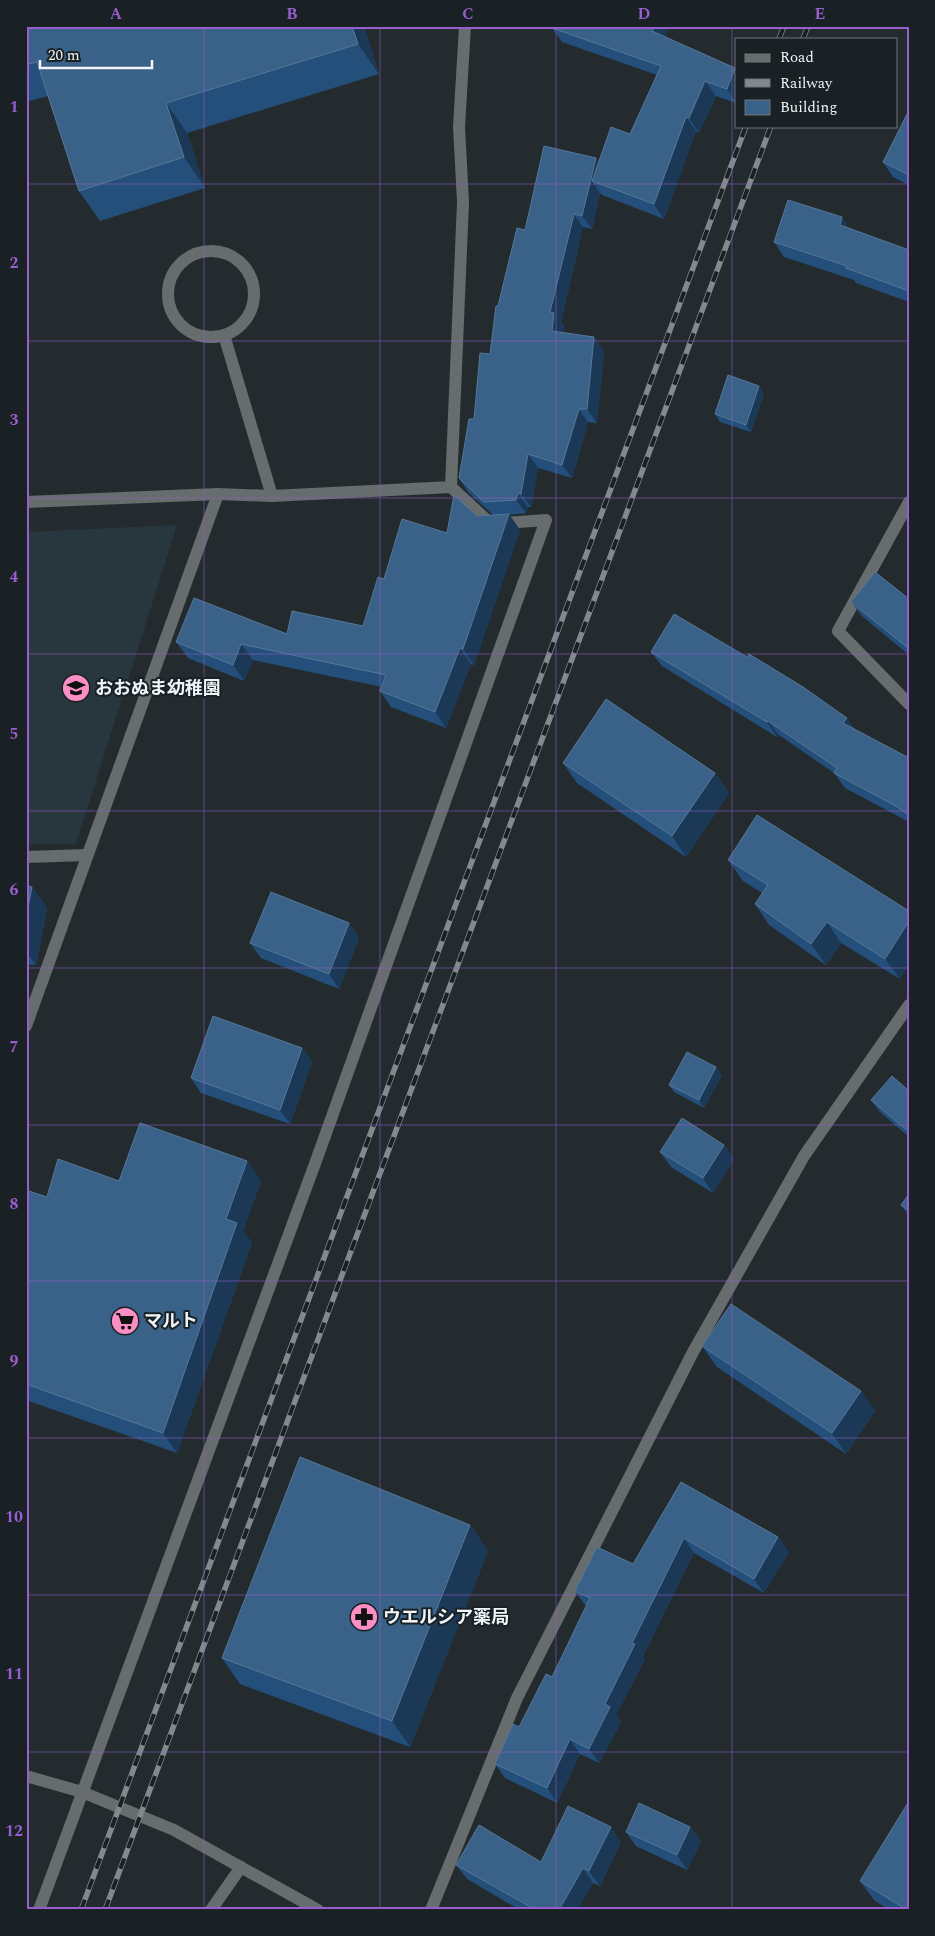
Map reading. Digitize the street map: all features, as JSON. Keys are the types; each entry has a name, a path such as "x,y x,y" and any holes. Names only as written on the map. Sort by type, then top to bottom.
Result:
{"street":[{"path":"452,487 463,202 459,127 465,26"},
{"path":"214,251 228,254 241,262 250,274 254,288 253,303 248,317 238,328 224,335 209,336 194,333 182,325 173,313 168,299 169,284 175,270 185,259 199,252 214,251"},
{"path":"224,335 272,496"},
{"path":"26,502 218,494 272,496 452,487 490,524 546,520 322,1142 38,1910"},
{"path":"26,1026 86,855 218,494"},
{"path":"909,502 838,631 909,704"},
{"path":"26,857 86,855"},
{"path":"431,1910 516,1698 693,1352 804,1156 909,1005"},
{"path":"26,1776 82,1792 174,1830 318,1910"},
{"path":"211,1910 241,1867"}],"shaded area":[{"name":"おおぬま幼稚園","path":"177,525 76,844 26,844 26,532"}],"building":[{"path":"26,26 352,26 358,44 166,103 184,157 79,191 37,62 26,65"},
{"path":"552,26 654,26 652,31 735,68 727,89 705,81 689,118 686,117 654,204 592,181 611,127 630,134 661,66 552,28"},
{"path":"909,110 909,175 883,162"},
{"path":"544,146 596,158 582,216 574,214 550,312 554,313 552,331 594,337 587,409 579,409 562,465 528,454 521,494 518,493 516,500 484,502 459,478 469,419 474,419 480,353 490,354 496,306 498,306 517,228 525,230"},
{"path":"788,200 842,217 840,225 909,250 909,291 846,268 847,266 774,242"},
{"path":"728,375 759,386 746,425 715,414"},
{"path":"454,495 477,516 509,514 463,649 460,648 435,712 380,691 386,675 241,644 233,665 176,642 194,598 287,634 292,611 363,626 378,577 384,579 402,519 447,533"},
{"path":"875,572 909,599 909,649 851,602"},
{"path":"674,614 747,657 749,654 803,687 847,718 843,723 909,758 909,815 834,773 837,768 768,721 651,652"},
{"path":"606,699 715,773 672,836 563,763"},
{"path":"757,815 909,911 909,921 885,959 827,922 811,944 755,904 768,885 728,860"},
{"path":"26,886 32,887 26,918"},
{"path":"271,892 349,923 329,974 250,943"},
{"path":"213,1016 302,1048 280,1110 191,1078"},
{"path":"687,1052 716,1067 699,1100 669,1085"},
{"path":"892,1076 909,1091 909,1132 871,1100"},
{"path":"682,1118 724,1145 703,1178 660,1152"},
{"name":"マルト","path":"140,1123 247,1161 226,1219 237,1223 163,1433 26,1384 26,1190 47,1197 58,1159 119,1181"},
{"path":"909,1194 909,1211 901,1205"},
{"path":"731,1304 861,1391 832,1433 702,1346"},
{"name":"ウエルシア薬局","path":"300,1457 470,1525 392,1721 222,1658"},
{"path":"681,1482 778,1537 754,1579 684,1538 632,1643 635,1644 605,1704 610,1707 589,1749 570,1739 547,1788 495,1764 513,1724 519,1727 546,1674 552,1677 590,1598 575,1591 597,1547 633,1564"},
{"path":"909,1801 909,1910 907,1910 860,1881"},
{"path":"639,1803 690,1827 677,1855 626,1832"},
{"path":"568,1806 611,1827 589,1871 583,1868 559,1910 536,1910 456,1865 479,1825 541,1862"}],"railway":[{"path":"779,38 784,26"},
{"path":"803,38 808,26"},
{"path":"81,1910 745,128"},
{"path":"105,1910 770,128"}],"place":[{"name":"おおぬま幼稚園","path":"76,688"},
{"name":"マルト","path":"125,1321"},
{"name":"ウエルシア薬局","path":"364,1617"}]}
